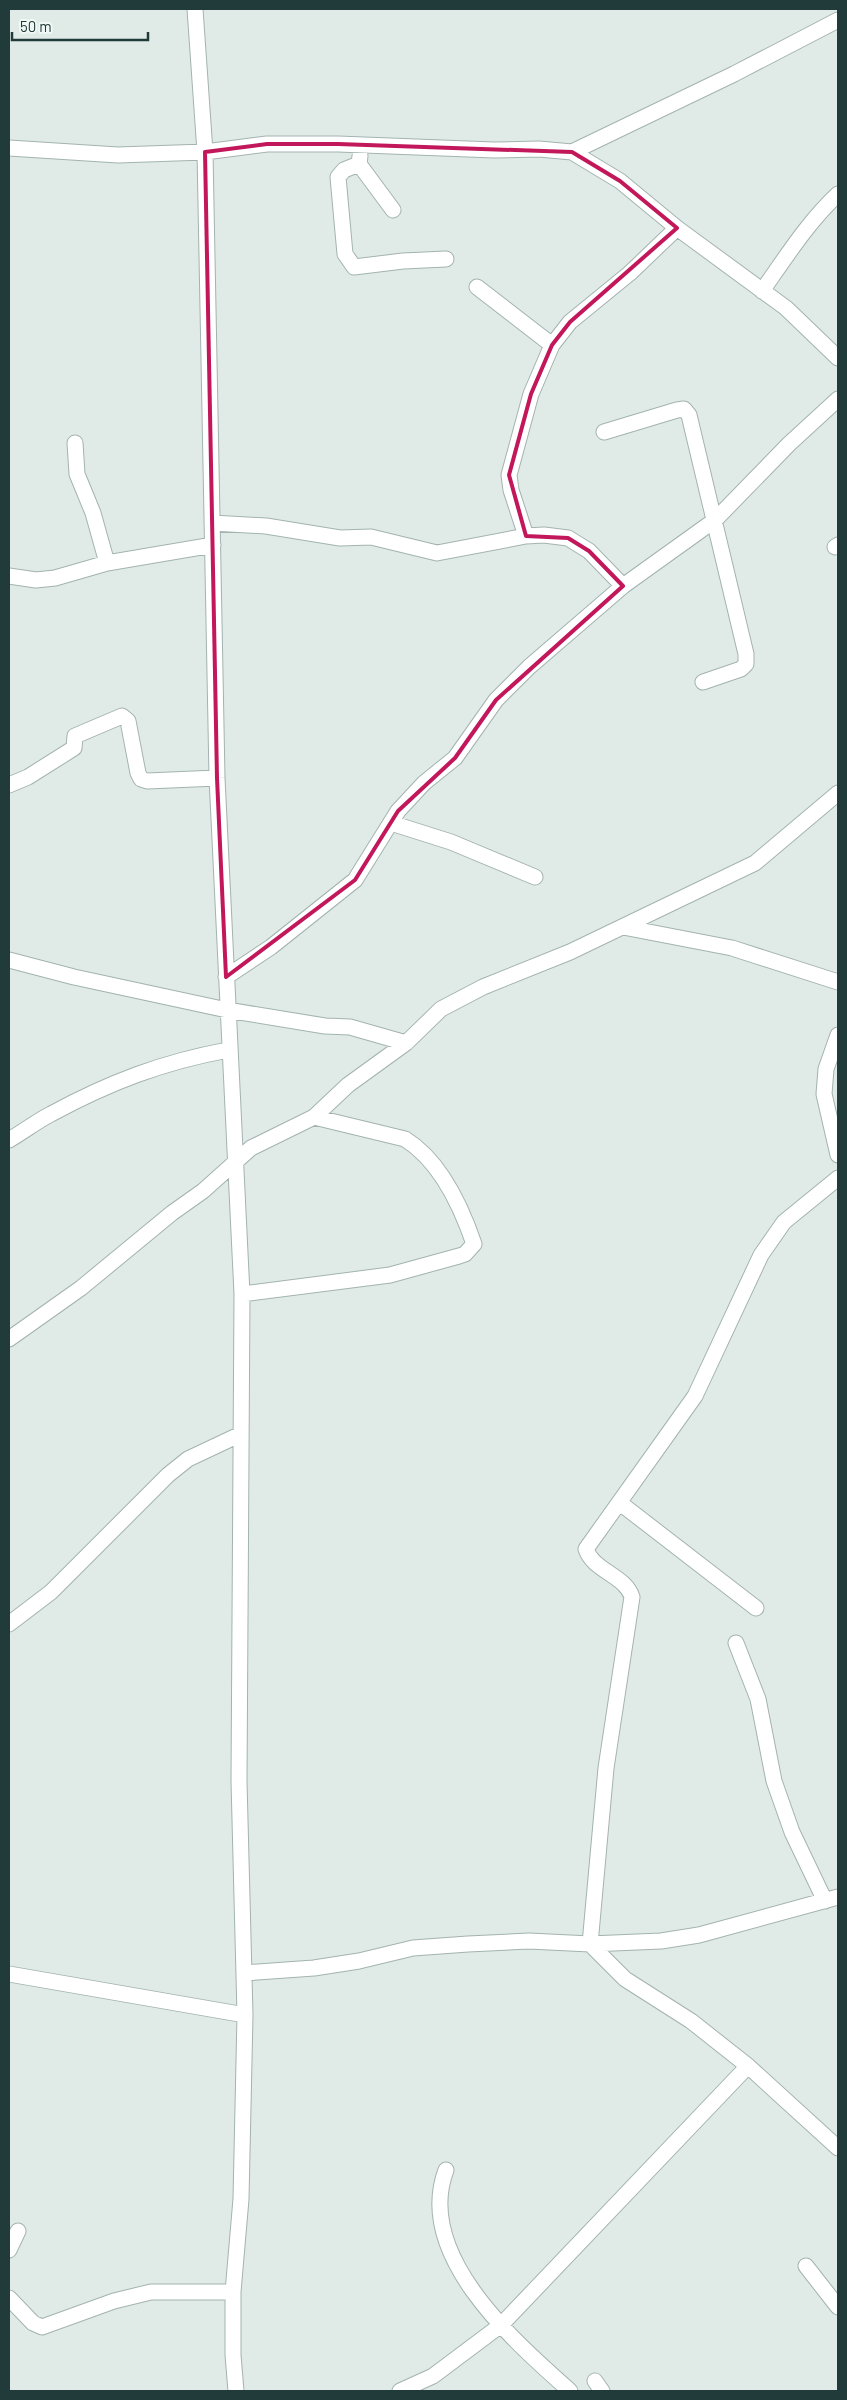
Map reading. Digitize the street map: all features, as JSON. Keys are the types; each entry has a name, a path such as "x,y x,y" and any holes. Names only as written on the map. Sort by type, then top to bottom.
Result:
{"street":[{"path":"195,9 205,152 218,778 228,1050 236,1163 242,1294 239,1781 245,2015 241,2199 233,2292 233,2355 236,2391"},
{"path":"572,152 734,74 838,20"},
{"path":"9,148 118,155 205,152 267,144 494,150 539,149 572,152 620,181 677,228 786,308 838,358"},
{"path":"361,145 359,164 393,210"},
{"path":"359,164 344,170 338,177 344,254 350,264 354,267 363,267 403,260 446,259"},
{"path":"762,291 791,249 825,206 838,194"},
{"path":"526,536 511,490 509,475 531,394 552,345 570,322 630,273 677,228"},
{"path":"477,286 552,345"},
{"path":"226,977 271,947 355,880 398,811 409,798 455,758 496,700 529,667 623,586 715,520 789,444 838,399"},
{"path":"604,432 684,409 689,415 746,654 746,664 741,669 703,682"},
{"path":"75,443 77,474 107,562"},
{"path":"212,523 266,526 340,538 371,537 438,553 526,536 544,535 568,538 589,551 623,586"},
{"path":"9,576 36,580 55,578 107,562 213,545"},
{"path":"9,785 28,777 74,748 75,736 122,716 128,721 138,773 142,779 147,781 218,778"},
{"path":"9,1340 81,1288 236,1163 251,1148 314,1117 348,1085 406,1043 441,1009 460,998 623,927 756,863 838,793"},
{"path":"392,823 451,842 535,877"},
{"path":"623,927 732,948 838,982"},
{"path":"9,960 74,977 227,1010 325,1026 350,1027 406,1043"},
{"path":"838,1035 826,1069 824,1094 838,1155"},
{"path":"9,1140 50,1114 121,1080 183,1058 228,1050"},
{"path":"242,1294 390,1275 465,1254 474,1244 465,1217 425,1154 416,1146 405,1139 314,1117"},
{"path":"590,1944 606,1768 632,1597 622,1583 593,1560 586,1550 695,1396 761,1255 784,1222 838,1178"},
{"path":"9,1624 51,1592 168,1475 188,1459 241,1434"},
{"path":"620,1503 756,1608"},
{"path":"244,1973 314,1968 359,1961 413,1948 529,1941 590,1944 661,1940 699,1935 832,1899 792,1832 774,1781 758,1699 736,1643"},
{"path":"590,1944 625,1978 691,2021 748,2066 838,2148"},
{"path":"9,1974 245,2015"},
{"path":"400,2391 433,2376 501,2325 748,2066"},
{"path":"446,2170 439,2197 440,2218 450,2254 463,2276 501,2325 570,2391"},
{"path":"9,2250 18,2231"},
{"path":"806,2266 838,2307"},
{"path":"9,2298 33,2323 42,2327 114,2301 151,2292 233,2292"}],"highlighted area":[{"path":"267,144 338,144 572,152 620,181 677,228 570,322 552,345 531,394 509,475 526,536 568,538 589,551 623,586 496,700 455,758 398,811 355,880 226,977 217,778 205,152"}]}
